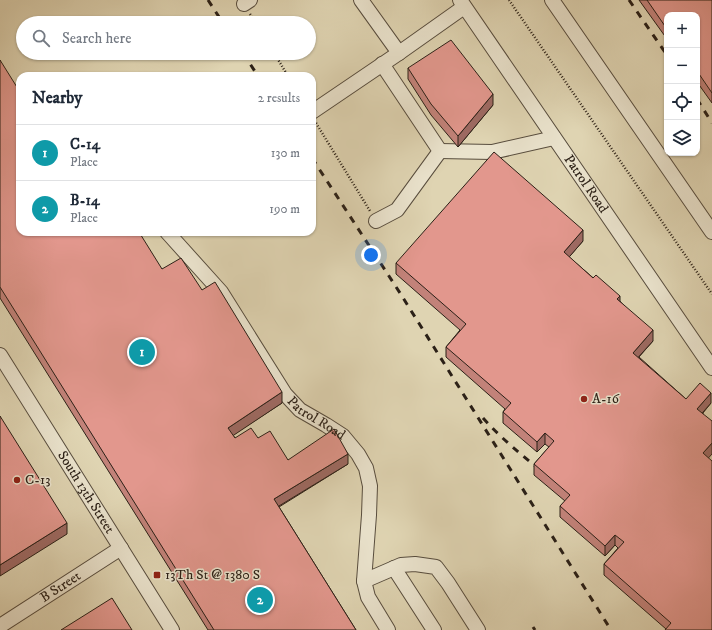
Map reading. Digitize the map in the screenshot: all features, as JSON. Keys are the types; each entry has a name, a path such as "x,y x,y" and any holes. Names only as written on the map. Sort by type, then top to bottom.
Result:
{"lane":[{"path":"361,0 399,53"},
{"path":"552,0 712,232"},
{"path":"316,115 462,3"},
{"name":"Patrol Road","path":"462,3 712,368"},
{"path":"382,64 440,151"},
{"path":"440,151 492,152 554,138"},
{"path":"376,220 397,210 440,151"},
{"name":"Patrol Road","path":"171,236 221,292 285,394 300,410 343,436 358,454 366,468 370,486 364,581 368,597 388,630"},
{"name":"South 13th Street","path":"0,355 172,630"},
{"name":"B Street","path":"0,626 121,548"},
{"path":"364,581 401,565 415,564 436,567 478,630"},
{"path":"394,568 434,630"}],"path":[{"path":"509,0 712,294"},
{"path":"278,60 286,72"},
{"path":"316,120 376,220"}],"building":[{"path":"647,0 712,0 712,93 700,75 700,12 664,12 664,25"},
{"path":"451,40 493,94 458,136 431,104 408,68"},
{"path":"0,60 16,86 16,236 141,236 162,269 181,258 202,290 215,282 282,392 228,428 235,438 251,428 258,438 270,431 288,460 334,429 348,454 274,499 356,630 214,630 0,287"},
{"name":"A-16","path":"494,152 583,230 564,252 593,278 596,275 620,296 617,299 653,330 633,353 686,399 700,383 711,393 697,409 712,421 712,443 703,453 712,461 712,630 665,630 671,623 604,564 624,542 615,535 605,546 560,506 570,495 534,464 554,441 545,433 537,442 503,412 511,403 446,347 466,324 396,263"},
{"name":"C-13","path":"0,416 67,523 0,565"},
{"path":"112,598 132,630 61,630"}],"railway":[{"path":"208,0 218,16"},
{"path":"629,0 664,51"},
{"path":"248,60 255,72"},
{"path":"700,104 712,123"},
{"path":"316,164 400,293 611,630"},
{"path":"483,418 510,445 539,469"}],"place":[{"name":"C-14","path":"142,352"},
{"name":"A-16","path":"584,399"},
{"name":"C-13","path":"17,480"},
{"name":"13Th St @ 1380 S","path":"157,575"},
{"name":"B-14","path":"260,600"}]}
